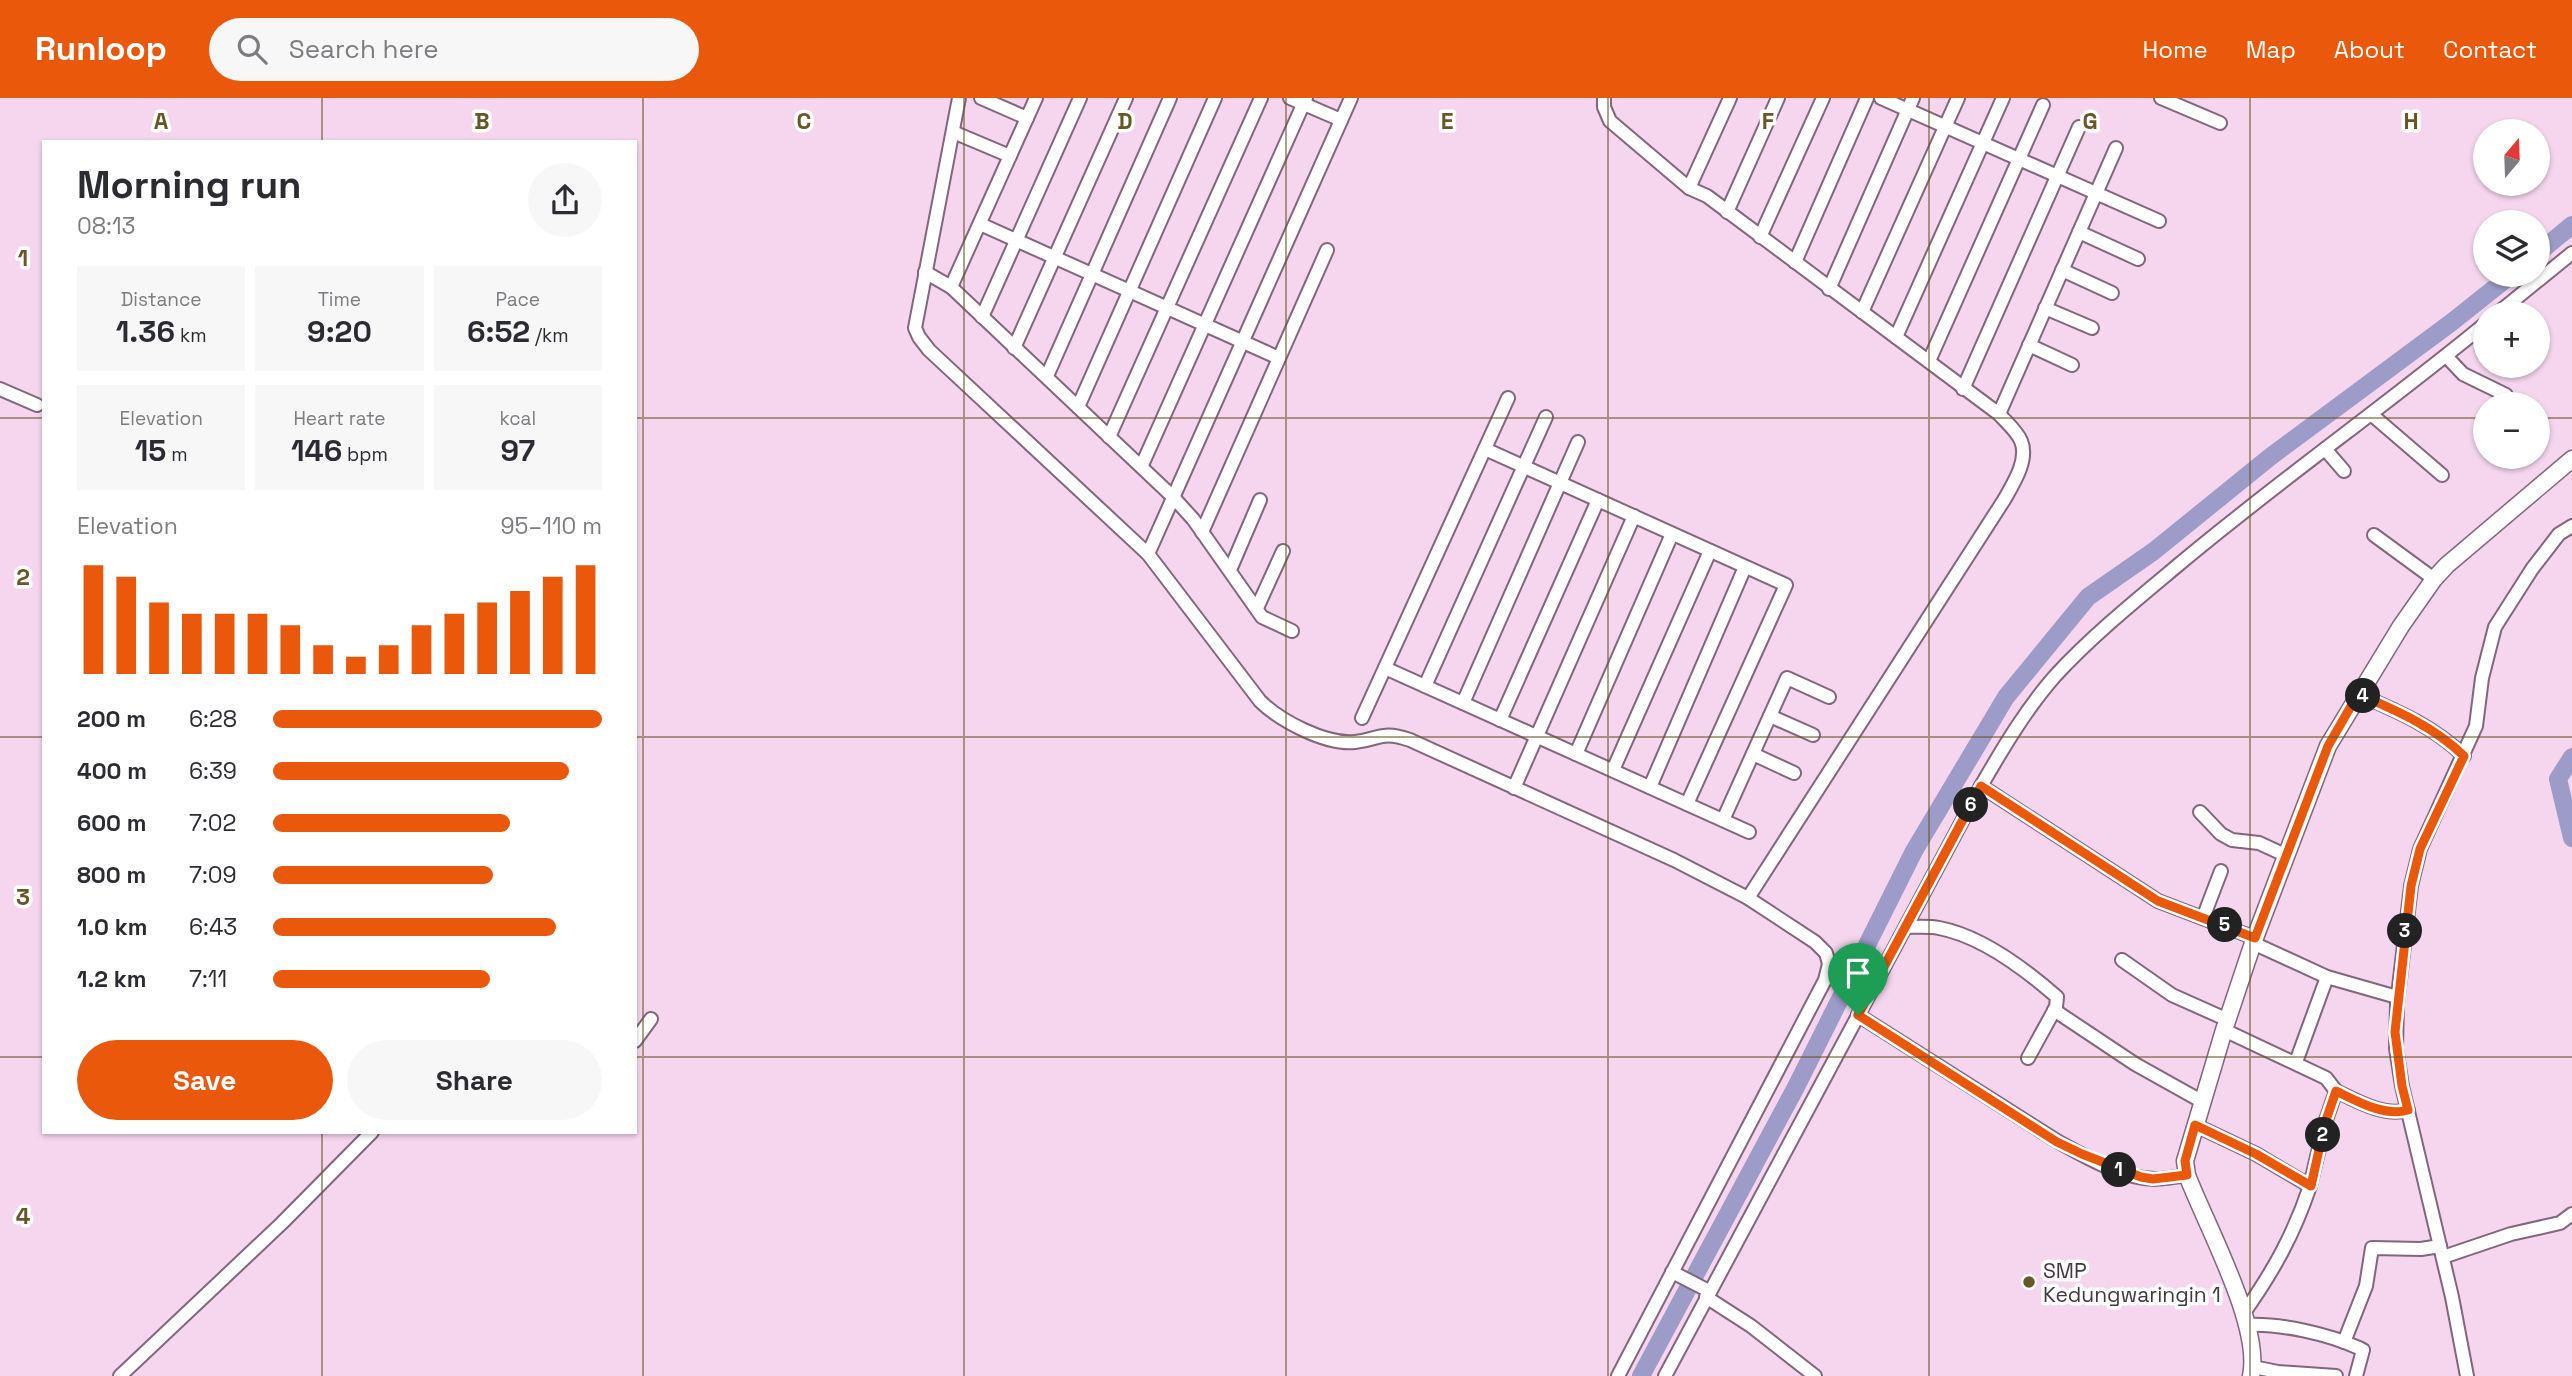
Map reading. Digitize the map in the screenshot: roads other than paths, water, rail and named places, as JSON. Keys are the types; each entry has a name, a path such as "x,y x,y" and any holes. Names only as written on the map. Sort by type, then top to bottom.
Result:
{"main road":[{"path":"2252,1371 2252,1352 2245,1319 2187,1175 2185,1161 2254,941 2328,746 2358,694 2446,565 2572,458"}],"street":[{"path":"959,98 915,328 924,344 1148,554 1271,712 1305,729 1339,741 1355,742 1384,734 1394,735 1674,860 1748,898 1815,942 1826,953 1829,964 1825,980 1677,1275 1618,1376"},
{"path":"981,98 1027,118"},
{"path":"951,287 1036,98"},
{"path":"982,317 1080,98"},
{"path":"1014,348 1126,98"},
{"path":"1047,376 1170,98"},
{"path":"1078,407 1215,98"},
{"path":"1109,437 1261,98"},
{"path":"1290,98 1305,101 1341,121"},
{"path":"1148,554 1351,98"},
{"path":"1604,98 1604,107 1610,121 1689,188 1707,196 1929,361 1998,414 2022,443 2019,470 2004,500 1748,898"},
{"path":"1689,188 1730,98"},
{"path":"1727,212 1778,98"},
{"path":"1760,236 1823,98"},
{"path":"1795,262 1867,98"},
{"path":"1881,98 1911,104 1945,126 2159,221"},
{"path":"1862,312 1958,98"},
{"path":"1896,337 2003,98"},
{"path":"2161,98 2220,123"},
{"path":"1142,465 1305,101"},
{"path":"1829,289 1911,104"},
{"path":"1929,361 2043,105"},
{"path":"1963,389 2079,127"},
{"path":"953,132 1010,156"},
{"path":"1998,414 2116,148"},
{"path":"980,225 1279,358"},
{"path":"2079,232 2138,260"},
{"path":"1202,532 1327,250"},
{"path":"2513,301 2572,253"},
{"path":"2062,270 2112,293"},
{"path":"925,272 951,287 1142,465 1202,532 1262,617 1292,631"},
{"path":"2045,308 2092,328"},
{"path":"1665,1376 1707,1293 1981,786 2035,701 2079,651 2203,544 2473,334"},
{"path":"2029,345 2072,365"},
{"path":"2445,356 2457,370 2499,392"},
{"path":"0,389 37,405"},
{"path":"1362,718 1508,398"},
{"path":"2371,414 2442,475"},
{"path":"1424,686 1546,416"},
{"path":"1463,703 1578,442"},
{"path":"1485,449 1786,585 1687,804"},
{"path":"2325,449 2344,471"},
{"path":"1230,570 1260,500"},
{"path":"1500,720 1598,500"},
{"path":"1514,788 1634,516"},
{"path":"2467,1376 2396,1048 2397,997 2416,858 2476,726 2482,678 2495,627 2532,569 2559,534 2572,526"},
{"path":"1576,754 1672,534"},
{"path":"2374,535 2434,579"},
{"path":"1257,608 1283,551"},
{"path":"1612,770 1710,551"},
{"path":"1650,787 1745,567"},
{"path":"1385,668 1749,832"},
{"path":"1723,820 1787,678 1829,697"},
{"path":"2358,694 2427,726 2449,741 2464,756"},
{"path":"1770,716 1813,735"},
{"path":"1753,754 1794,773"},
{"path":"1981,786 2158,901 2203,918 2327,977 2397,997"},
{"path":"2200,812 2221,834 2232,840 2259,843 2285,855"},
{"path":"2203,918 2221,871"},
{"path":"1906,927 1938,927 1963,935 1992,950 2057,997 2058,1002 2028,1058"},
{"path":"2122,960 2172,995 2326,1077 2336,1091 2358,1102 2391,1112 2408,1110"},
{"path":"2296,1062 2327,977"},
{"path":"2054,1010 2146,1071 2203,1102"},
{"path":"1858,1015 2057,1142 2141,1177 2153,1179 2187,1175"},
{"path":"637,1038 651,1019"},
{"path":"2336,1091 2325,1123 2311,1186 2297,1226 2245,1319 2344,1342 2363,1350 2356,1376"},
{"path":"2195,1125 2256,1154 2311,1186"},
{"path":"120,1376 282,1223 370,1134"},
{"path":"2344,1342 2366,1286 2372,1248 2441,1252 2560,1223 2572,1214"},
{"path":"1677,1275 1707,1293 1815,1376"},
{"path":"2252,1371 2336,1376"}],"waterway":[{"path":"2550,243 2572,225"},
{"path":"1641,1376 1796,1087 1914,851 2006,697 2088,597 2154,551 2270,457 2496,287"},
{"path":"2572,757 2558,779 2572,838"}],"place":[{"name":"SMP Kedungwaringin 1","path":"2029,1282"}]}
